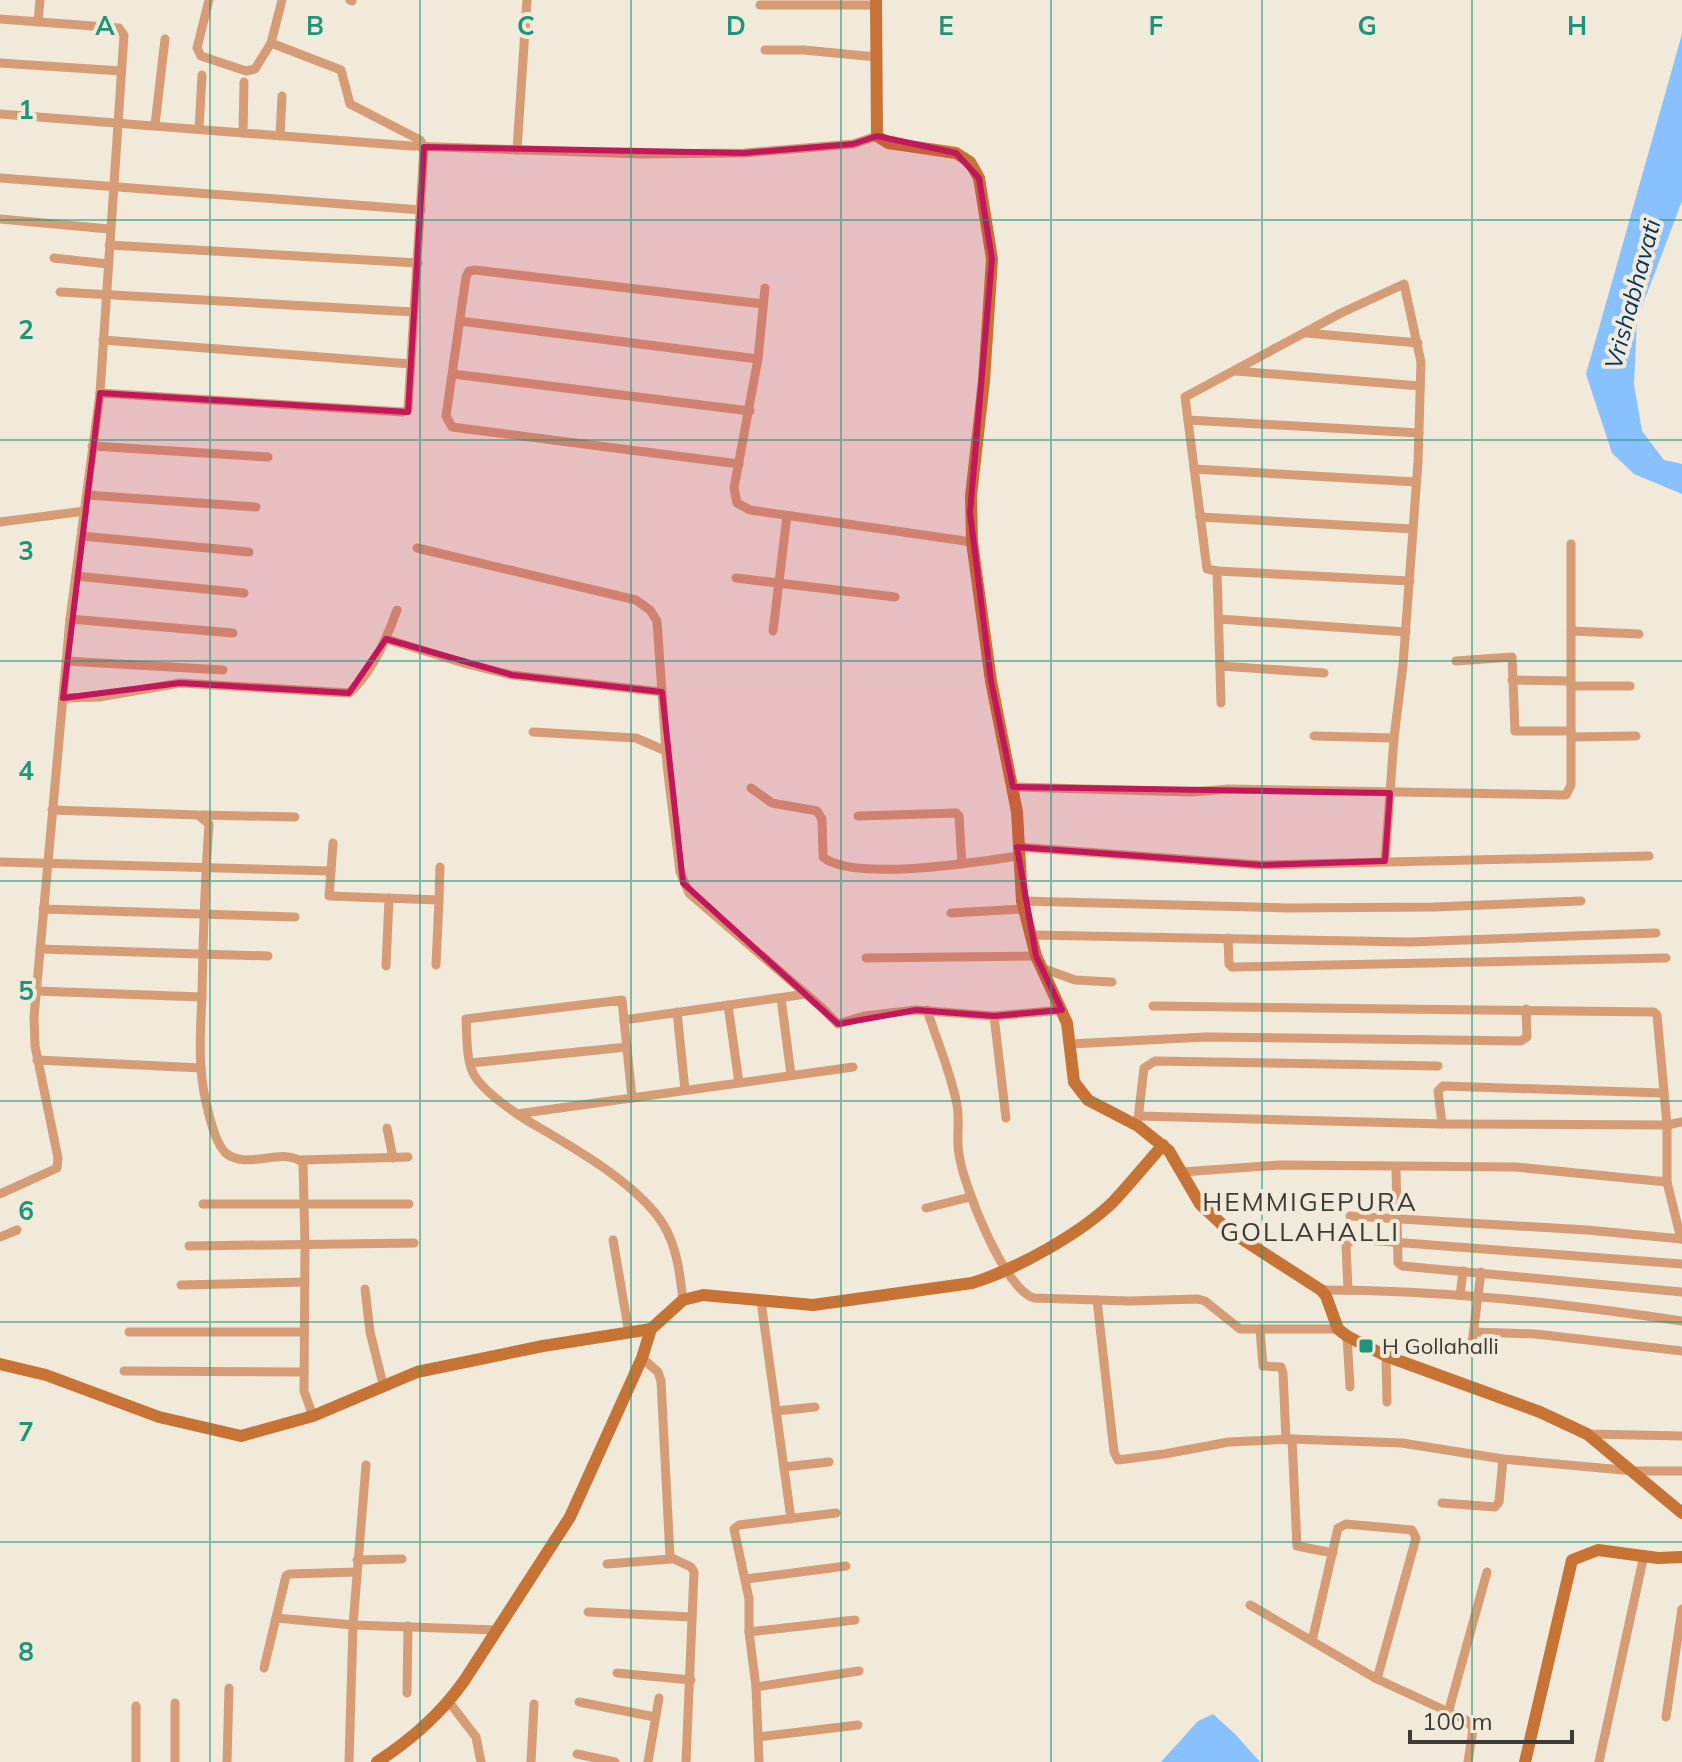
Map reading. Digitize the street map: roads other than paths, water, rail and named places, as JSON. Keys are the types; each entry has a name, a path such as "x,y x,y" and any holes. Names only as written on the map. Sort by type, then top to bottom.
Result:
{"street":[{"path":"38,22 40,0"},
{"path":"209,0 197,48 201,56 246,71 255,69 271,43 282,0"},
{"path":"517,150 527,0"},
{"path":"760,5 876,3 877,136"},
{"path":"0,19 121,29 124,35 100,393 70,619 34,1017 37,1060 58,1158 57,1168 0,1191"},
{"path":"155,125 165,39"},
{"path":"100,393 403,412 409,406 424,147 420,140 350,104 341,70 271,43"},
{"path":"765,50 804,50 876,57"},
{"path":"0,63 121,71"},
{"path":"199,129 202,75"},
{"path":"243,133 244,82"},
{"path":"280,136 282,96"},
{"path":"0,114 424,147 641,154 744,153 853,144 877,136"},
{"path":"877,136 888,143 956,153 970,162 979,178 992,259 984,381 971,496 972,542 991,681 1013,787 1023,905 1039,962 1069,1031 1074,1082 1082,1095 1138,1121 1163,1145 1174,1158 1200,1204 1228,1230 1321,1290 1342,1332 1350,1387"},
{"path":"0,178 421,210"},
{"path":"0,219 109,229"},
{"path":"109,245 418,263"},
{"path":"54,258 108,264"},
{"path":"739,464 457,429 448,425 446,416 466,277 469,271 475,270 763,304"},
{"path":"1385,861 1406,632 1410,581 1419,433 1421,362 1404,284 1185,397 1207,569 1410,581"},
{"path":"765,288 758,359 734,496 737,503 750,510 972,542"},
{"path":"60,292 414,312"},
{"path":"460,321 758,359"},
{"path":"1304,333 1418,343"},
{"path":"103,340 411,364"},
{"path":"1233,371 1420,386"},
{"path":"453,374 750,411"},
{"path":"1188,420 1419,433"},
{"path":"92,446 268,457"},
{"path":"1194,469 1416,482"},
{"path":"87,495 256,507"},
{"path":"0,522 85,511"},
{"path":"773,631 787,516"},
{"path":"1200,517 1413,529"},
{"path":"82,536 249,552"},
{"path":"1013,787 1192,792 1228,789 1566,795 1571,785 1571,544"},
{"path":"417,548 643,604 657,621 666,751 680,872 689,893 838,1024 864,1016 927,1010 994,1016 1062,1010"},
{"path":"1217,571 1221,703"},
{"path":"76,576 244,593"},
{"path":"736,578 895,597"},
{"path":"63,698 99,697 180,683 349,693 357,686 386,639 397,610"},
{"path":"70,619 233,633"},
{"path":"1219,619 1406,632"},
{"path":"1571,631 1639,634"},
{"path":"386,639 512,675 662,692"},
{"path":"1456,661 1512,657 1515,731 1636,736"},
{"path":"66,661 223,670"},
{"path":"1220,666 1324,673"},
{"path":"1512,680 1630,686"},
{"path":"533,732 636,738 666,751"},
{"path":"1314,736 1394,738"},
{"path":"751,788 772,803 817,811 822,824 823,857 829,862 852,866 915,869 962,864 1018,852 1261,865 1649,856"},
{"path":"52,810 295,817"},
{"path":"858,816 956,813 959,816 962,864"},
{"path":"198,815 209,824 203,915 201,1068 220,1146 224,1152 238,1159 408,1157"},
{"path":"333,843 329,896 439,900"},
{"path":"0,862 331,871"},
{"path":"436,965 440,867"},
{"path":"386,966 389,898"},
{"path":"951,913 1023,905 1434,907 1581,901"},
{"path":"43,909 295,917"},
{"path":"1031,935 1410,942 1656,933"},
{"path":"1228,938 1229,964 1232,967 1666,958"},
{"path":"40,949 268,956"},
{"path":"866,958 1039,962 1075,980 1112,982"},
{"path":"36,991 202,997"},
{"path":"624,1020 806,994"},
{"path":"781,998 791,1075"},
{"path":"632,1098 622,1000 466,1019 470,1063 480,1083 517,1114 586,1155 651,1208 662,1223 677,1259 683,1300"},
{"path":"728,1005 739,1083"},
{"path":"1153,1006 1526,1009 1654,1012 1657,1015 1667,1125 1667,1182 1681,1239 1587,1230 1350,1216"},
{"path":"1070,1044 1206,1037 1521,1041 1527,1037 1526,1009"},
{"path":"927,1010 956,1102 958,1154 970,1197 1007,1271 1025,1295 1097,1300 1202,1300 1236,1328 1342,1332 1386,1356 1540,1412 1587,1434 1682,1513"},
{"path":"677,1012 685,1090"},
{"path":"994,1016 1006,1118"},
{"path":"470,1063 627,1047"},
{"path":"37,1060 201,1068"},
{"path":"1138,1121 1144,1068 1155,1061 1438,1066"},
{"path":"517,1114 853,1067"},
{"path":"1442,1124 1438,1091 1443,1086 1663,1093"},
{"path":"1138,1121 1667,1125 1682,1122"},
{"path":"387,1128 393,1158"},
{"path":"377,1762 424,1727 449,1702 497,1630 570,1517 642,1358 651,1329 683,1300 703,1295 813,1305 972,1283 1007,1271 1111,1204 1163,1145"},
{"path":"301,1160 304,1166 305,1205 304,1391 313,1416"},
{"path":"1182,1172 1279,1165 1515,1167 1667,1182"},
{"path":"1396,1167 1396,1243 1398,1263 1402,1266 1682,1292"},
{"path":"926,1208 970,1197"},
{"path":"203,1204 409,1204"},
{"path":"0,1237 17,1230"},
{"path":"1348,1290 1346,1245 1350,1239 1682,1264"},
{"path":"613,1240 629,1333"},
{"path":"189,1246 414,1243"},
{"path":"1460,1295 1463,1271"},
{"path":"1471,1351 1481,1272"},
{"path":"181,1285 305,1282"},
{"path":"365,1289 373,1346 383,1384"},
{"path":"1321,1290 1407,1290 1550,1302 1682,1321"},
{"path":"1097,1300 1116,1459 1229,1442 1289,1440 1402,1443 1503,1459 1634,1471 1682,1471"},
{"path":"761,1301 791,1519"},
{"path":"0,1364 46,1375 159,1417 234,1435 248,1435 313,1416 409,1374 448,1364 651,1329"},
{"path":"1260,1329 1263,1366 1281,1367 1283,1373 1295,1541 1302,1549 1333,1553"},
{"path":"129,1332 304,1332"},
{"path":"1474,1332 1536,1334 1682,1351"},
{"path":"1386,1356 1387,1402"},
{"path":"642,1358 658,1372 661,1381 671,1559"},
{"path":"124,1371 304,1372"},
{"path":"776,1411 815,1407"},
{"path":"1587,1434 1682,1436"},
{"path":"1442,1503 1495,1507 1499,1502 1503,1459"},
{"path":"784,1467 829,1462"},
{"path":"349,1762 353,1625 366,1465"},
{"path":"759,1762 749,1599 734,1529 739,1525 836,1513"},
{"path":"1312,1641 1341,1525 1412,1530 1416,1538 1377,1679"},
{"path":"1525,1762 1572,1560 1598,1550 1682,1557"},
{"path":"1599,1762 1644,1555"},
{"path":"357,1560 402,1559"},
{"path":"607,1564 671,1559 693,1570 686,1762"},
{"path":"746,1579 846,1566"},
{"path":"264,1668 286,1576 357,1572"},
{"path":"1448,1713 1487,1572"},
{"path":"1250,1605 1377,1679 1472,1725 1468,1762"},
{"path":"1666,1717 1682,1609"},
{"path":"588,1612 692,1617"},
{"path":"276,1618 353,1625 497,1630"},
{"path":"749,1632 855,1620"},
{"path":"407,1693 408,1626"},
{"path":"756,1687 859,1671"},
{"path":"617,1673 691,1680"},
{"path":"227,1762 229,1688"},
{"path":"648,1762 659,1698"},
{"path":"449,1702 476,1737 481,1762"},
{"path":"579,1702 655,1717"},
{"path":"175,1703 175,1762"},
{"path":"531,1762 534,1704"},
{"path":"136,1706 136,1762"},
{"path":"758,1737 858,1725"},
{"path":"577,1754 615,1762"}],"water":[{"name":"Vrishabhavati","path":"1682,34 1682,201 1637,320 1634,384 1642,431 1664,460 1682,464 1682,494 1634,474 1612,453 1586,374"},
{"path":"1213,1714 1260,1762 1161,1762 1198,1721"}],"place":[{"name":"H Gollahalli","path":"1366,1346"}],"district":[{"name":"HEMMIGEPURA GOLLAHALLI","path":"1310,1216"}]}
